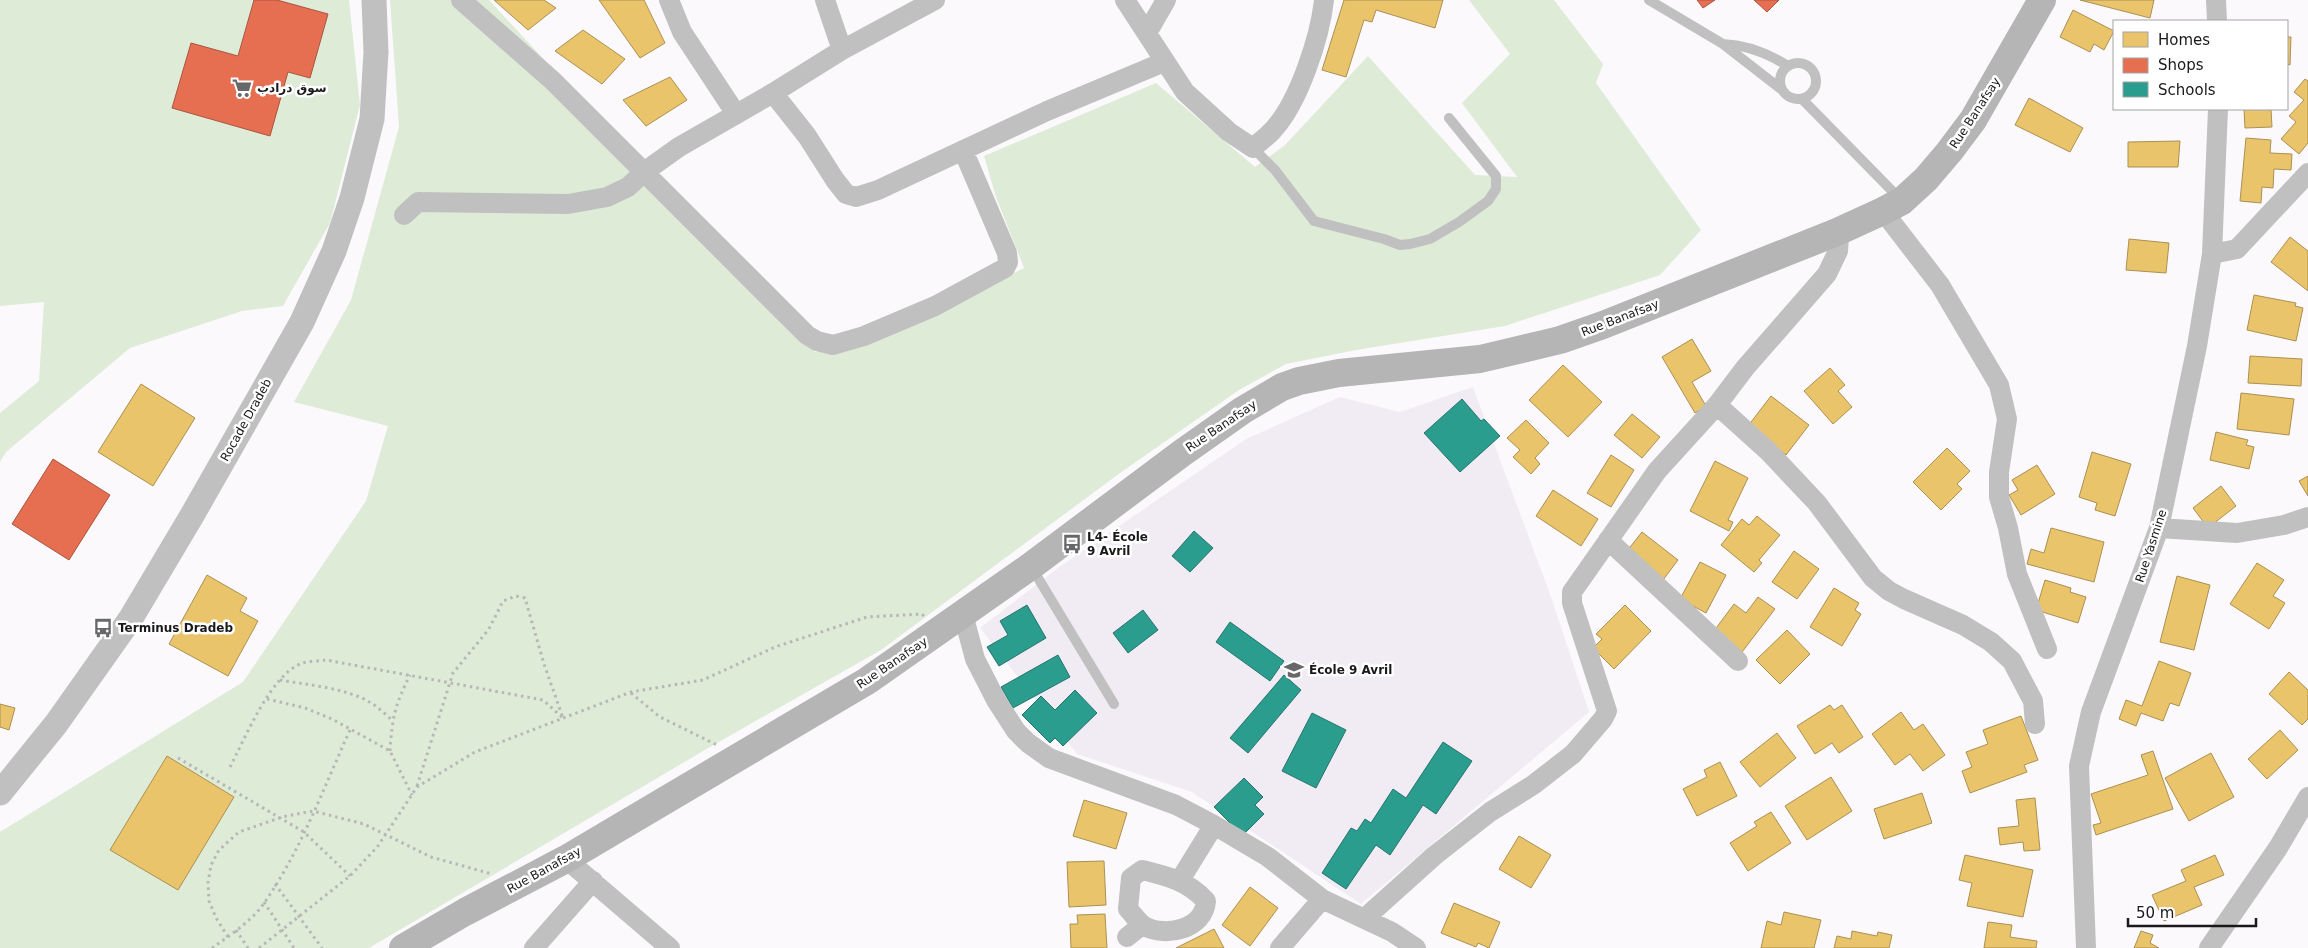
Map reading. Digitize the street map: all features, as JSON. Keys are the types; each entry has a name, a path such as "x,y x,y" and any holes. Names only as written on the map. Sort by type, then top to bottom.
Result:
{"main road":[{"name":"Rue Banafsay","path":"403,948 465,912 566,859 867,680 1031,566 1182,453 1243,410 1282,387 1299,380 1339,373 1480,359 1560,340 1603,325 1837,232 1892,206 1926,179 1949,152 1972,120 2042,0"}],"street":[{"name":"Rocade Dradeb","path":"0,793 56,724 131,618 194,512 302,322 334,251 352,198 372,119 376,52 374,0"},
{"path":"461,0 552,80 807,335 818,341 833,345 864,336 936,306 1005,268 1008,258 1005,246 963,150"},
{"path":"669,0 682,32 736,114"},
{"path":"825,0 842,50"},
{"path":"404,215 418,202 568,204 607,197 628,188 644,172 679,147 773,93 842,50 935,0"},
{"path":"1125,0 1185,92 1229,132 1253,148 1274,130 1296,92 1318,36 1324,0"},
{"path":"1147,33 1166,0"},
{"path":"2216,0 2217,20"},
{"path":"773,93 807,136 835,180 850,196 856,197 878,190 1047,111 1164,62"},
{"name":"Rue Yasmine","path":"2086,948 2079,766 2091,712 2159,528 2197,346 2212,254 2218,110"},
{"path":"2212,254 2237,249 2308,173"},
{"path":"1892,206 1999,385 2007,419 1999,472 1999,497 2008,528 2017,574 2046,649"},
{"path":"1365,918 1434,856 1490,812 1533,784 1573,754 1603,719 1607,711 1571,595 1576,584 1658,471 1717,405 1745,368 1827,274 1838,251 1839,237 1837,232"},
{"path":"1717,405 1768,451 1817,503 1873,578 1888,591 1991,642 2012,661 2033,701 2035,724"},
{"path":"2159,528 2237,533 2284,525 2308,517"},
{"path":"1608,540 1738,661"},
{"path":"963,614 975,658 996,700 1016,730 1028,743 1049,758 1176,805 1214,825 1268,857 1322,899 1392,932 1416,948"},
{"path":"2209,948 2274,855 2308,797"},
{"path":"1180,880 1214,825"},
{"path":"566,859 670,948"},
{"path":"1142,870 1180,880 1198,892 1206,901 1202,916 1194,924 1176,929 1135,931 1128,909 1130,878 1142,870"},
{"path":"534,948 593,881"},
{"path":"1280,948 1322,899"}],"lane":[{"path":"1649,0 1724,44 1781,88 1790,98 1803,100 1892,206"},
{"path":"1724,44 1736,44 1774,57 1788,66"},
{"path":"1781,88 1781,76 1788,66 1794,63 1807,65 1816,74 1817,81 1813,93 1803,100"},
{"path":"1253,148 1275,170 1314,221 1400,245 1410,244 1430,239 1474,213 1488,201 1496,189 1496,176 1449,118"},
{"path":"1031,566 1114,704"}],"path":[{"path":"259,948 350,876 386,835 417,787 453,674 489,629 504,601 516,596 526,598 544,664 563,718"},
{"path":"417,787 475,752 630,692 703,680 775,647 867,617 922,614 936,633"},
{"path":"230,767 267,699 280,680 284,675 302,663 326,660 543,700 563,718"},
{"path":"410,675 399,698 392,720 390,752 412,795"},
{"path":"280,680 322,687 354,696 370,702 392,720"},
{"path":"630,692 660,717 739,756"},
{"path":"267,699 305,708 332,719 390,752"},
{"path":"212,948 236,930 264,902 304,832 350,730"},
{"path":"178,758 282,817 304,832 350,876"},
{"path":"228,937 216,918 209,901 208,883 211,865 219,850 239,832 282,817 313,811 364,824 431,857 492,874 528,880"},
{"path":"275,884 322,948"},
{"path":"264,902 294,948"},
{"path":"236,930 248,948"}],"shaded area":[{"name":"École 9 Avril","path":"1473,387 1551,597 1589,712 1361,904 1192,792 1077,754 980,628 1058,568 1246,439 1340,397 1400,412"}],"green space":[{"path":"0,0 349,0 360,105 330,223 283,306 242,311 130,348 6,452 0,462 0,413 39,381 44,302 0,306"},
{"path":"390,0 489,0 815,352 873,343 1024,268 996,197 984,156 1156,83 1255,167 1285,145 1368,56 1475,175 1517,177 1462,103 1510,54 1469,0 1554,0 1603,64 1596,83 1701,230 1660,275 1505,326 1356,350 1286,364 1239,390 1120,473 881,650 710,747 369,948 0,948 0,832 243,682 366,501 388,426 294,402 351,300 399,127"}],"building: Homes":[{"path":"494,0 544,0 556,8 528,30"},
{"path":"599,0 644,0 665,43 640,58"},
{"path":"1344,0 1443,0 1435,28 1376,10 1372,22 1364,20 1346,77 1322,70"},
{"path":"2080,0 2154,0 2150,18"},
{"path":"2073,10 2113,30 2104,50 2094,44 2090,52 2060,37"},
{"path":"583,30 625,59 602,84 555,51"},
{"path":"2288,37 2291,37 2290,65 2288,64"},
{"path":"670,77 687,100 646,126 623,100"},
{"path":"2305,79 2308,81 2308,143 2299,154 2281,139 2296,122 2289,116 2304,100 2294,92"},
{"path":"2029,98 2083,128 2070,152 2015,125"},
{"path":"2244,110 2271,110 2272,127 2245,128"},
{"path":"2246,138 2271,140 2270,153 2292,154 2291,170 2274,169 2273,188 2262,187 2261,203 2240,201"},
{"path":"2180,141 2178,167 2128,167 2128,142"},
{"path":"2290,237 2308,251 2308,291 2271,262"},
{"path":"2129,239 2169,243 2166,273 2126,270"},
{"path":"2254,295 2296,303 2295,306 2303,308 2296,341 2247,330"},
{"path":"1692,339 1711,371 1692,382 1706,406 1695,413 1662,357"},
{"path":"2250,356 2302,359 2301,386 2248,383"},
{"path":"1563,365 1602,402 1568,437 1529,400"},
{"path":"1830,368 1845,385 1838,391 1852,407 1833,424 1804,391"},
{"path":"141,384 195,418 153,486 98,452"},
{"path":"2241,393 2294,399 2289,435 2237,429"},
{"path":"1771,396 1809,425 1786,455 1748,426"},
{"path":"1632,414 1660,437 1642,458 1614,435"},
{"path":"1526,420 1549,443 1535,458 1540,464 1531,474 1513,457 1520,450 1507,438"},
{"path":"2216,432 2248,440 2246,445 2254,447 2249,469 2210,460"},
{"path":"1947,448 1970,471 1957,484 1962,489 1941,510 1913,482"},
{"path":"2092,452 2131,464 2115,516 2095,510 2097,503 2079,497"},
{"path":"1611,455 1634,470 1611,507 1587,493"},
{"path":"1715,461 1748,478 1728,520 1733,522 1729,531 1690,511"},
{"path":"2037,465 2055,494 2021,515 2009,495 2018,490 2012,480"},
{"path":"2308,476 2308,496 2299,481"},
{"path":"2221,486 2236,506 2208,528 2193,508"},
{"path":"1553,490 1598,519 1581,546 1536,516"},
{"path":"1757,516 1780,535 1759,560 1762,563 1754,572 1721,545 1742,519 1749,525"},
{"path":"2051,528 2104,542 2094,582 2027,564 2031,549 2044,553"},
{"path":"1642,532 1678,560 1663,580 1627,551"},
{"path":"1794,551 1819,569 1797,599 1772,582"},
{"path":"1700,562 1726,575 1706,613 1680,599"},
{"path":"2257,563 2284,580 2273,596 2285,603 2269,629 2230,604"},
{"path":"207,575 247,598 240,611 258,621 228,676 169,644"},
{"path":"2177,576 2210,585 2194,650 2160,642"},
{"path":"2045,580 2071,588 2070,592 2086,597 2078,623 2036,610"},
{"path":"1834,588 1859,603 1855,610 1861,614 1842,646 1810,627"},
{"path":"1758,597 1775,609 1742,652 1714,631 1734,604 1746,613"},
{"path":"1625,605 1651,631 1614,669 1593,648 1602,639 1596,634"},
{"path":"1787,630 1810,654 1780,684 1756,660"},
{"path":"2159,661 2191,673 2179,706 2170,703 2163,721 2141,713 2136,726 2119,719 2126,700 2142,706"},
{"path":"2289,672 2308,690 2308,719 2302,725 2269,694"},
{"path":"0,704 15,708 9,730 0,727"},
{"path":"1830,705 1834,710 1842,705 1863,737 1839,753 1832,743 1815,754 1797,726"},
{"path":"1901,712 1914,730 1923,724 1945,755 1923,771 1910,754 1895,765 1872,734"},
{"path":"2021,716 2038,760 2024,765 2027,772 1970,793 1962,771 1972,767 1966,752 1988,744 1983,730"},
{"path":"2280,730 2298,750 2267,779 2248,759"},
{"path":"1777,733 1796,758 1760,787 1740,762"},
{"path":"2153,751 2173,809 2096,835 2093,825 2101,823 2091,794 2148,775 2141,755"},
{"path":"2211,753 2234,797 2189,821 2165,778"},
{"path":"167,756 234,797 178,890 110,850"},
{"path":"1720,762 1737,796 1697,816 1683,789 1707,777 1704,770"},
{"path":"1831,777 1852,811 1807,840 1785,806"},
{"path":"1922,793 1932,823 1884,839 1874,809"},
{"path":"2035,798 2040,850 2024,851 2023,842 2000,845 1998,828 2019,826 2016,800"},
{"path":"1084,800 1127,813 1116,849 1073,836"},
{"path":"1771,812 1791,843 1748,871 1730,843 1757,826 1754,822"},
{"path":"1519,836 1551,855 1531,888 1499,869"},
{"path":"1965,855 2033,870 2023,917 1967,906 1972,883 1959,880"},
{"path":"2215,855 2224,875 2194,887 2202,905 2164,921 2152,895 2186,881 2181,870"},
{"path":"1104,861 1106,905 1069,907 1067,862"},
{"path":"1250,887 1278,908 1250,946 1222,925"},
{"path":"1454,903 1500,922 1489,948 1478,943 1476,947 1441,933"},
{"path":"1784,912 1821,920 1814,948 1761,948 1767,921 1781,925"},
{"path":"1105,914 1107,948 1071,948 1070,924 1078,924 1077,915"},
{"path":"1988,922 2012,925 2010,937 2037,941 2036,948 1984,948"},
{"path":"1214,929 1224,948 1176,948"},
{"path":"1852,931 1877,936 1878,932 1892,935 1889,948 1834,948 1837,936 1851,939"},
{"path":"2141,931 2153,935 2150,943 2159,948 2134,948"}],"building: Shops":[{"path":"254,0 277,0 328,14 310,78 288,72 270,136 172,108 191,43 238,56"},
{"path":"1697,0 1715,0 1703,8"},
{"path":"1754,0 1779,0 1767,12"},
{"path":"53,459 110,495 69,560 12,524"}],"building: Schools":[{"path":"1462,399 1481,421 1484,419 1500,436 1460,472 1424,433"},
{"path":"1194,531 1213,548 1190,572 1172,556"},
{"path":"1027,605 1046,638 999,666 987,647 1008,635 1000,621"},
{"path":"1143,610 1158,630 1128,653 1113,633"},
{"path":"1230,622 1284,661 1270,681 1216,642"},
{"path":"1058,655 1070,677 1013,708 1001,687"},
{"path":"1284,675 1301,690 1248,753 1230,738"},
{"path":"1075,690 1097,713 1063,746 1055,738 1050,743 1022,715 1041,696 1055,710"},
{"path":"1312,713 1346,730 1316,788 1282,771"},
{"path":"1443,742 1472,761 1436,814 1423,805 1390,855 1376,845 1346,889 1322,873 1351,828 1357,831 1365,819 1371,823 1393,789 1406,798"},
{"path":"1244,778 1263,797 1255,805 1264,814 1239,839 1230,823 1214,807"}],"place":[{"name":"سوق درادب","path":"242,88"},
{"name":"L4- École 9 Avril","path":"1072,544"},
{"name":"Terminus Dradeb","path":"103,628"},
{"name":"École 9 Avril","path":"1294,670"}]}
